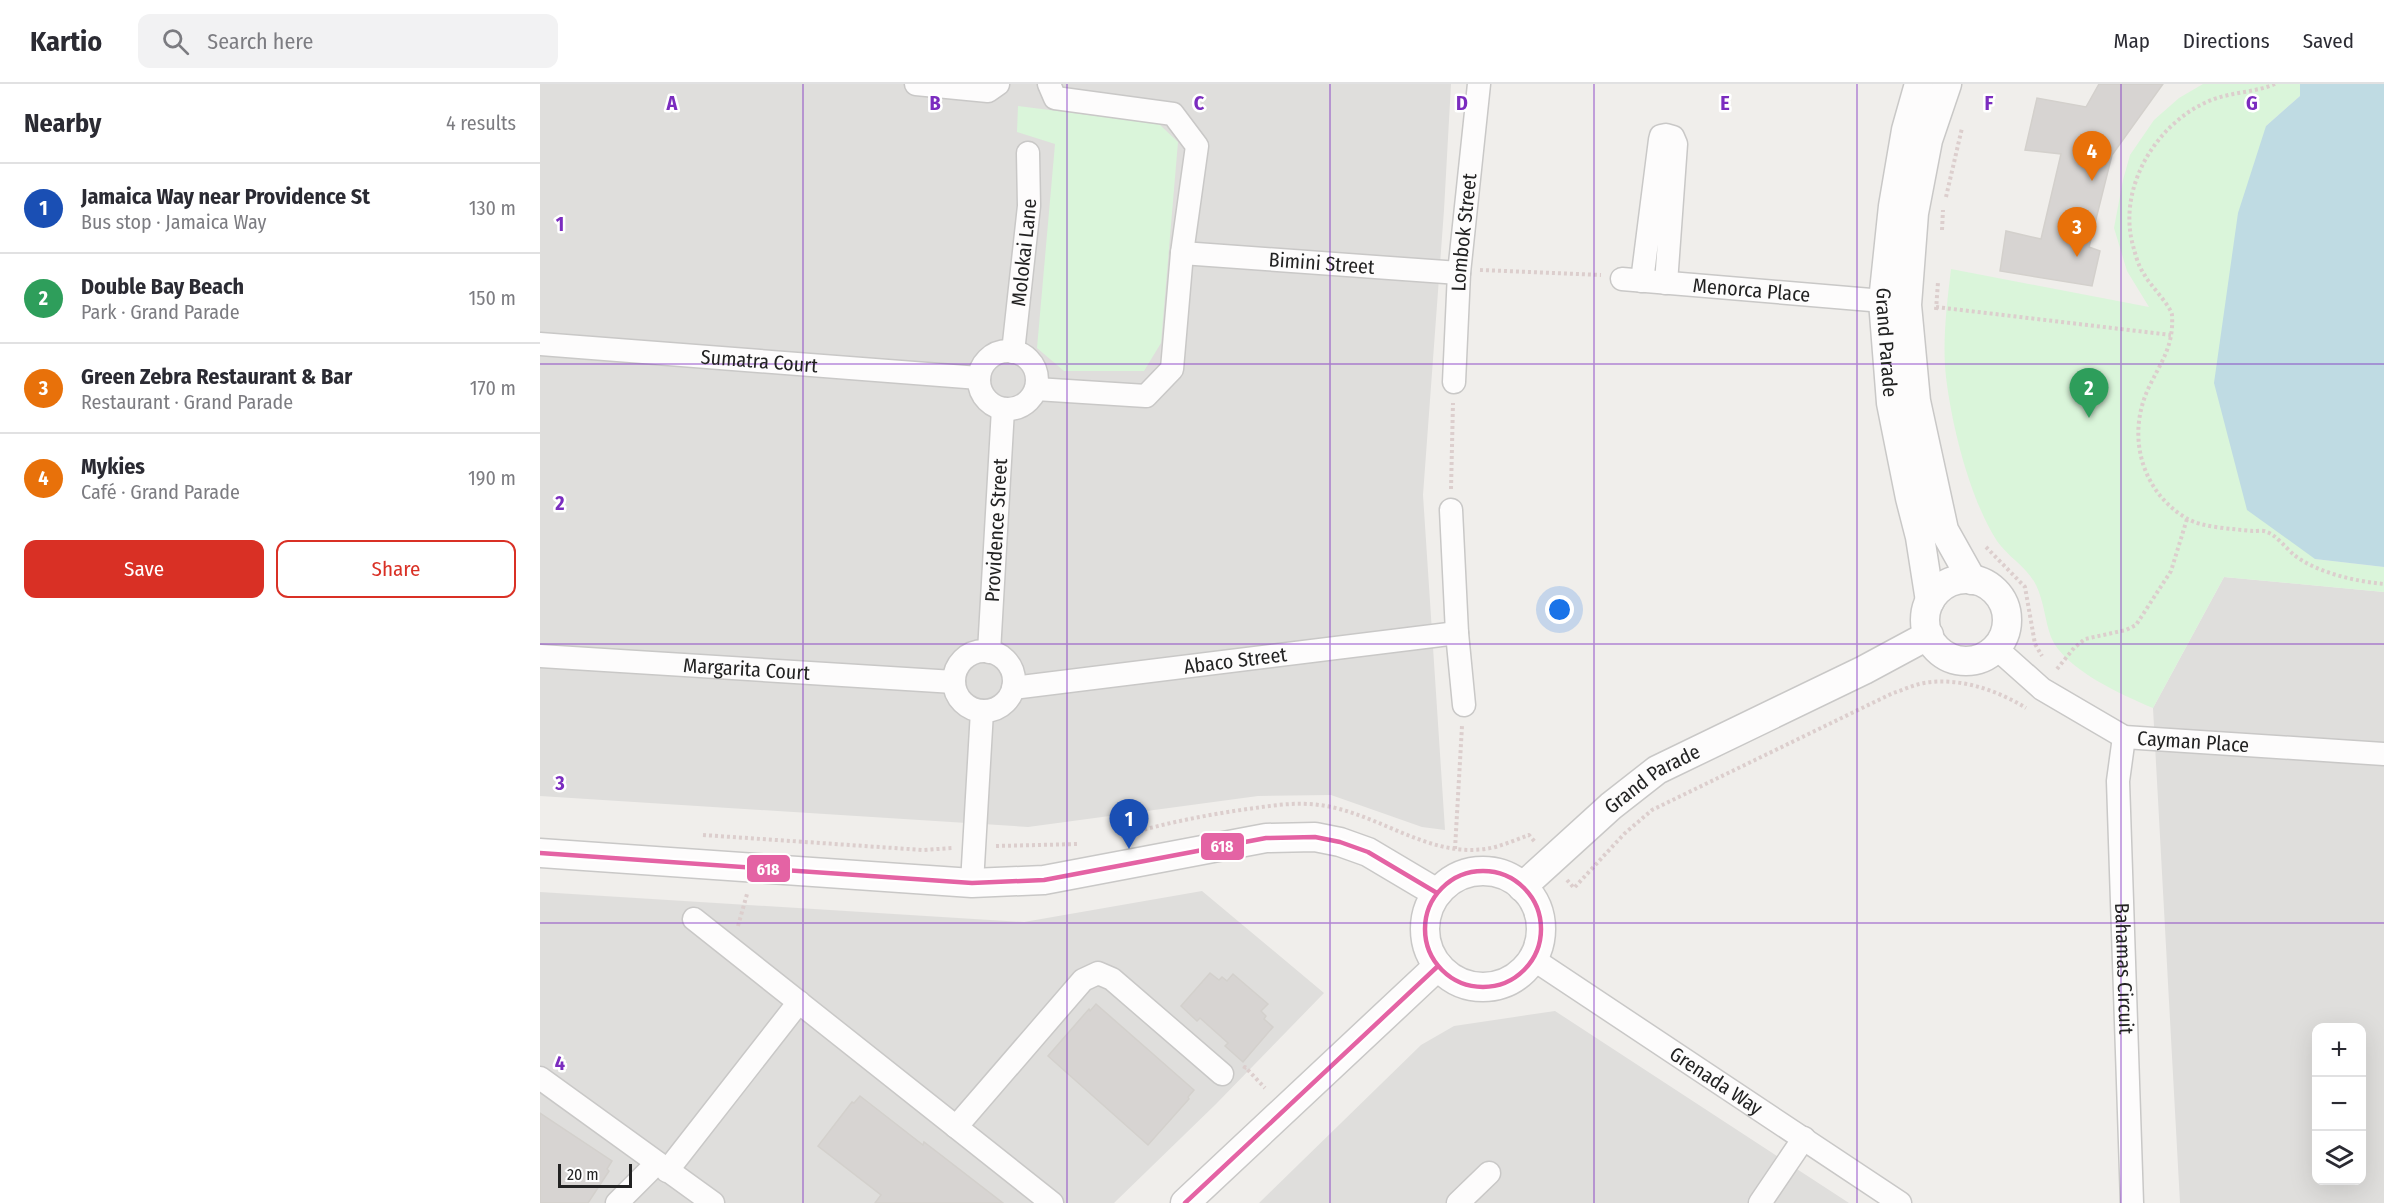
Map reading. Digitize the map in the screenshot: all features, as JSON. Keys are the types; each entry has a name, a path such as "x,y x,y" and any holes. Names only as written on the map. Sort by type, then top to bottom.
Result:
{"street":[{"path":"915,84 988,91 998,84"},
{"path":"1036,389 1146,396 1172,369 1182,253 1197,146 1173,114 1055,98 1049,84"},
{"name":"Lombok Street","path":"1454,382 1459,273 1479,84"},
{"name":"Grand Parade","path":"1919,84 1905,130 1893,206 1883,301 1891,403 1920,537 1930,602"},
{"name":"Grand Parade","path":"1947,84 1928,140 1914,213 1907,305 1916,401 1944,530 1972,580"},
{"path":"1632,280 1660,140 1661,136 1666,135 1673,137 1676,144 1666,283"},
{"name":"Molokai Lane","path":"1014,352 1029,206 1028,153"},
{"name":"Bimini Street","path":"1182,253 1459,273"},
{"name":"Menorca Place","path":"1632,280 1883,301"},
{"name":"Sumatra Court","path":"540,344 979,378"},
{"path":"1014,352 1023,355 1034,366 1037,375 1036,389 1032,398 1014,409 994,406 986,399 981,390 979,378 981,369 989,358 999,353 1014,352"},
{"name":"Providence Street","path":"989,652 1003,409"},
{"path":"1451,510 1457,633 1464,705"},
{"path":"1959,580 1972,580 1992,589 2005,606 2007,629 1996,648 1986,656 1973,661 1946,656 1929,636 1926,612 1930,602 1937,591 1947,584 1959,580"},
{"name":"Abaco Street","path":"1013,688 1457,633"},
{"name":"Grand Parade","path":"1522,887 1611,806 1657,770 1929,636"},
{"name":"Cayman Place","path":"1996,648 2042,689 2124,737 2384,754"},
{"path":"979,652 989,652 999,656 1009,664 1013,674 1013,688 1009,698 1000,707 982,711 972,709 963,703 957,695 954,682 955,672 961,662 969,655 979,652"},
{"name":"Margarita Court","path":"540,656 954,682"},
{"path":"972,883 982,711"},
{"name":"Bahamas Circuit","path":"2124,737 2118,781 2132,1203"},
{"path":"540,853 972,883 1044,880 1266,838 1293,836 1340,842 1368,852 1437,893"},
{"path":"1488,872 1506,876 1522,887 1534,903 1540,921 1540,941 1533,959 1518,976 1498,986 1477,988 1455,981 1438,966 1428,949 1424,930 1428,910 1437,893 1451,880 1469,873 1488,872"},
{"path":"694,919 1052,1203"},
{"name":"Grenada Way","path":"1533,959 1900,1203"},
{"path":"1185,1203 1438,966"},
{"path":"956,1127 1083,980 1098,973 1112,979 1222,1074"},
{"path":"617,1203 662,1167 800,1002"},
{"path":"540,1078 713,1203"},
{"path":"1760,1203 1804,1138"},
{"path":"1458,1203 1489,1173"}],"path":[{"path":"2275,84 2264,89 2215,99 2190,110 2148,153 2137,180 2128,218 2133,247 2142,272 2172,312 2171,335 2162,366 2148,388 2140,419 2139,445 2143,470 2158,494 2187,519 2214,526 2268,532 2311,566 2368,582 2384,584"},
{"path":"1946,198 1964,122"},
{"path":"1941,232 1944,209"},
{"path":"1459,273 1488,268 1500,271 1548,271 1568,275 1594,273 1632,280"},
{"path":"1936,316 1938,276"},
{"path":"1936,307 2171,335"},
{"path":"1451,510 1454,382"},
{"path":"1115,838 1161,825 1242,810 1287,804 1319,805 1365,817 1433,845 1455,849 1486,849 1529,835 1574,888 1624,834 1652,810 1817,729 1912,687 1935,682 1992,690 2029,710 2057,669 2074,648 2085,639 2126,630 2136,625 2171,571 2187,519"},
{"path":"1984,545 2025,587 2035,644 2043,658"},
{"path":"2050,663 2057,669"},
{"path":"1455,849 1464,705"},
{"path":"696,835 923,850 973,846 1083,844"},
{"path":"726,943 741,922 747,894"}],"shaded area":[{"path":"540,84 1451,84 1423,495 1445,830 1422,827 1331,795 1258,796 1028,827 540,796"},
{"path":"2224,577 2384,592 2384,1203 2180,1203 2153,708"},
{"path":"1202,891 1324,993 1216,1104 1114,1203 540,1203 540,892 1024,922"},
{"path":"1555,1011 1849,1203 1259,1203 1421,1045 1454,1026"}],"green space":[{"path":"2203,84 2300,84 2300,96 2266,126 2315,559 2384,567 2384,592 2224,577 2153,708 2095,680 2068,660 2058,649 2051,637 2036,585 2028,573 2001,547 1987,524 1971,484 1953,418 1946,377 1946,323 1951,269 2149,307 2127,271 2114,228 2123,180 2130,155 2154,120 2179,98"},
{"path":"1018,106 1159,124 1178,142 1161,343 1144,371 1064,371 1037,348 1055,144 1017,132"}],"water":[{"path":"2300,84 2384,84 2384,567 2315,559 2247,510 2214,383 2238,213 2266,126 2300,96"}],"building":[{"path":"2099,84 2163,84 2112,155 2089,247 2100,251 2092,286 2000,271 2006,231 2041,239 2061,154 2025,150 2037,98 2086,107"},
{"path":"1210,973 1219,980 1222,977 1227,981 1233,974 1268,1004 1261,1011 1266,1016 1264,1019 1273,1027 1243,1062 1225,1046 1228,1043 1200,1018 1197,1021 1181,1006"},
{"path":"1096,1004 1194,1090 1188,1097 1189,1099 1148,1145 1048,1056"},
{"path":"860,1096 1003,1203 875,1203 881,1195 818,1146 852,1102 854,1103"},
{"path":"540,1113 612,1161 607,1169 609,1171 588,1203 540,1203"}],"transit line":[{"name":"618","path":"540,853 972,883 1044,880 1266,838 1315,837 1340,842 1368,852 1437,893"},
{"name":"618","path":"1483,871 1505,876 1524,888 1536,907 1541,929 1536,951 1524,970 1505,982 1483,987 1461,982 1442,970 1430,951 1425,929 1430,907 1442,888 1461,876 1483,871"},
{"name":"618","path":"1185,1203 1438,966"}],"place":[{"name":"Mykies","path":"2092,181"},
{"name":"Green Zebra Restaurant & Bar","path":"2077,257"},
{"name":"Double Bay Beach","path":"2089,418"},
{"name":"Jamaica Way near Providence St","path":"1129,849"}]}
